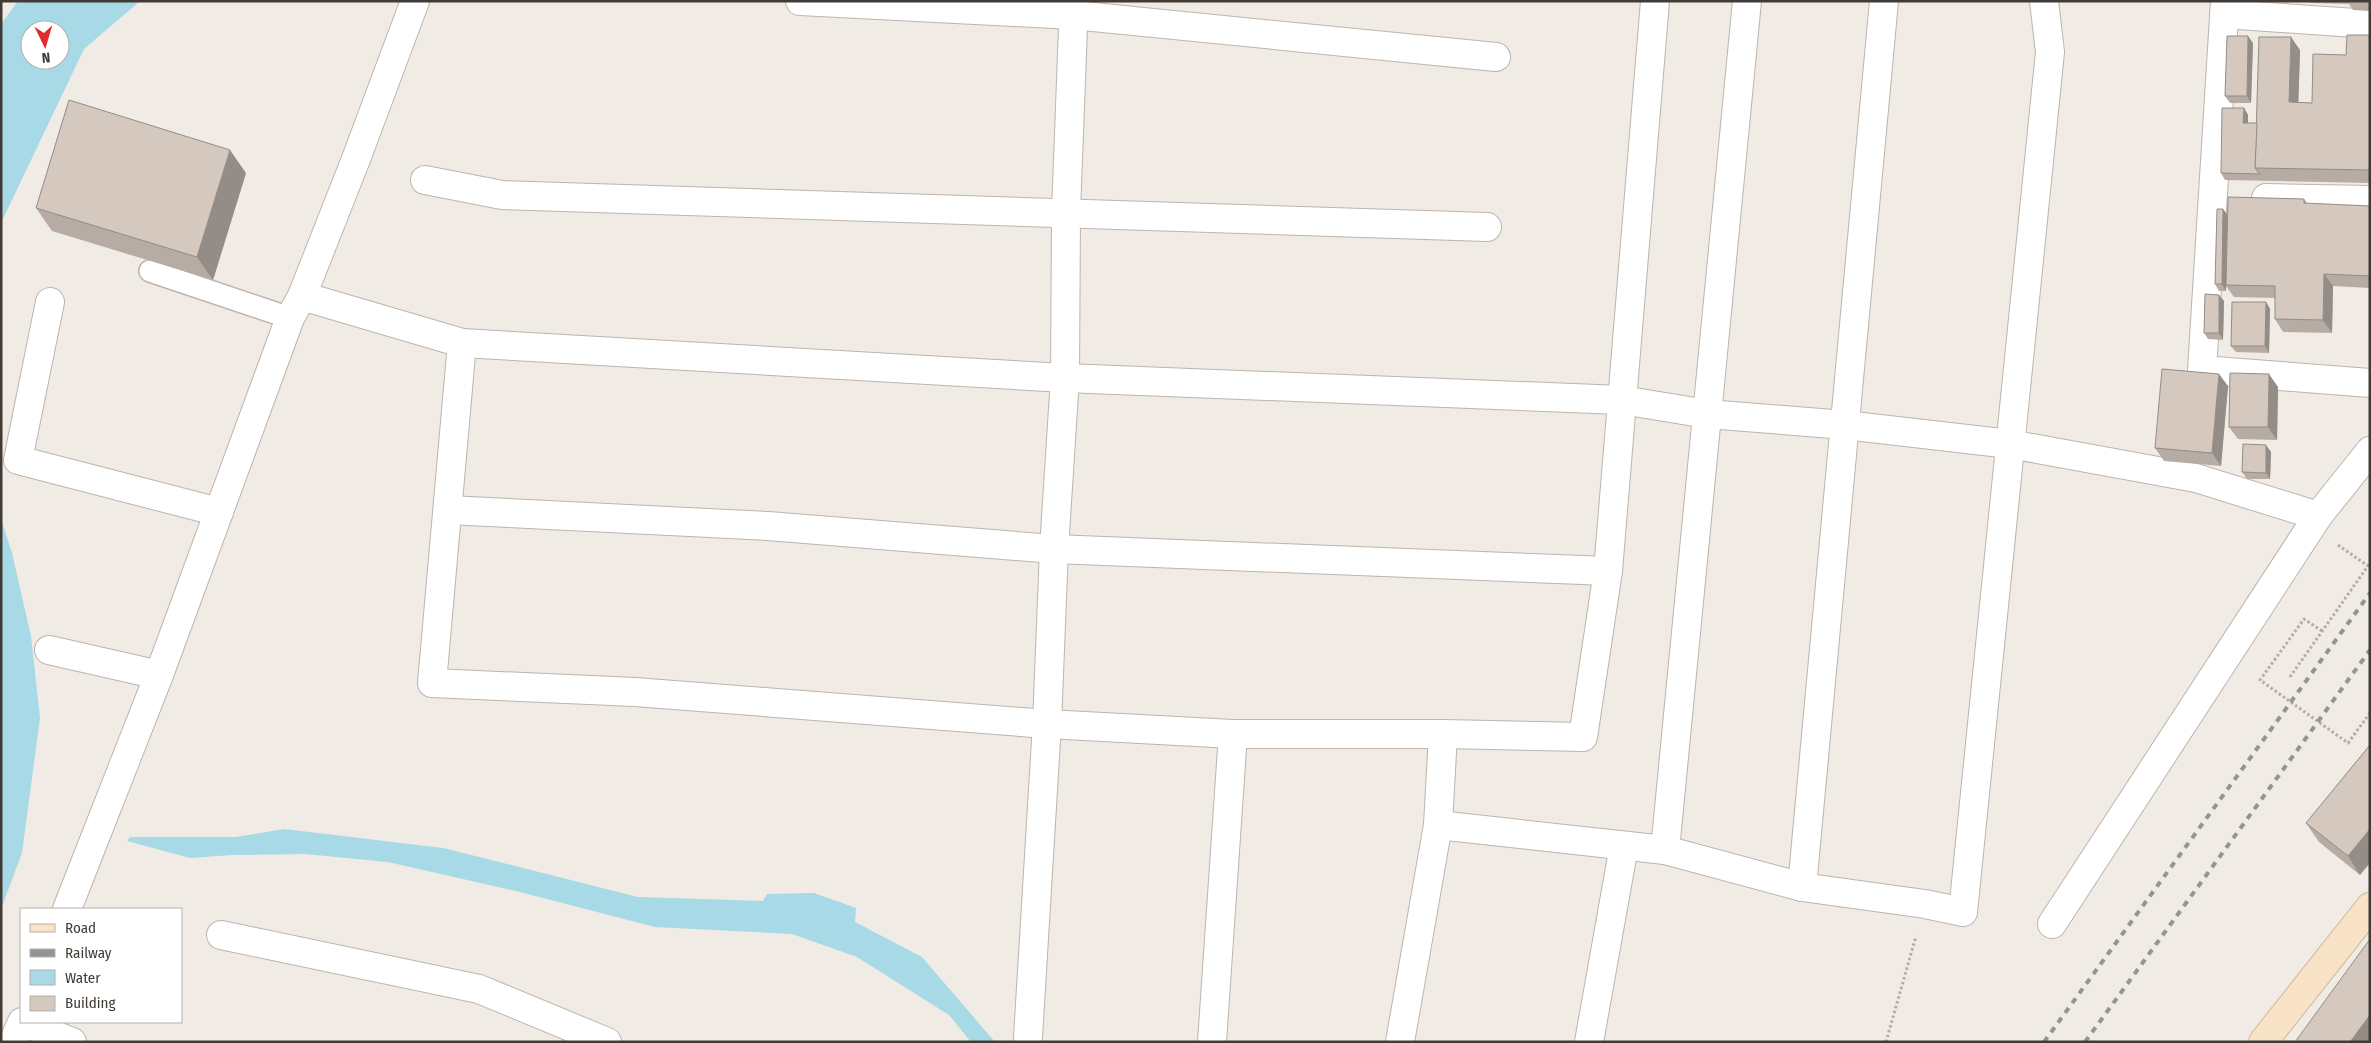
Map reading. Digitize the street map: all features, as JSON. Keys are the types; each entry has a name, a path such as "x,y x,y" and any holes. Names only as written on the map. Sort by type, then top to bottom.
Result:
{"street":[{"path":"67,908 159,675 296,307 415,1"},
{"path":"800,1 1074,8 1496,57"},
{"path":"462,343 432,683 635,692 1047,724 1233,734 1443,734 1583,737 1608,571 1656,1"},
{"path":"1665,850 1747,1"},
{"path":"1802,887 1884,1"},
{"path":"1438,825 1665,850 1802,887 1925,904 1963,912 2050,52 2044,1"},
{"path":"1028,1038 1065,378 1066,212 1074,8"},
{"path":"2370,24 2224,8 2202,370 2370,383"},
{"path":"425,180 502,195 1487,227"},
{"path":"2213,197 2370,200"},
{"path":"50,302 18,460 219,512"},
{"path":"296,307 462,343 1065,378 1622,400 1707,414 1845,425 2010,444 2196,478 2318,516"},
{"path":"2052,924 2318,516 2370,451"},
{"path":"448,510 768,526 1054,549 1608,571"},
{"path":"49,650 159,675"},
{"path":"1212,1042 1233,734"},
{"path":"1400,1042 1438,825 1443,734"},
{"path":"1589,1042 1624,846"},
{"path":"2263,1042 2370,906"},
{"path":"221,935 479,989 607,1042"},
{"path":"13,1042 22,1023"},
{"path":"24,1023 72,1042"}],"lane":[{"path":"150,271 296,307"}],"path":[{"path":"2290,677 2369,564 2337,544"},
{"path":"2322,632 2304,619 2260,680 2348,743 2370,714"},
{"path":"1886,1042 1925,904"}],"water":[{"path":"18,1 140,1 84,49 1,223 1,24"},
{"path":"1,519 12,553 31,636 40,718 22,853 1,909"},
{"path":"284,829 443,848 638,897 763,901 767,894 814,893 856,908 855,922 922,957 995,1042 971,1042 949,1015 857,957 792,934 655,927 516,891 388,862 305,854 232,855 190,858 127,841 130,837 236,837"}],"building":[{"path":"2347,35 2370,35 2370,170 2255,168 2259,37 2291,37 2289,102 2312,103 2313,54 2346,55"},
{"path":"2227,36 2248,36 2247,96 2225,96"},
{"path":"69,100 230,150 197,257 36,208"},
{"path":"2222,108 2244,108 2243,123 2257,123 2255,168 2260,174 2221,173"},
{"path":"2228,197 2304,199 2304,203 2370,206 2370,276 2324,274 2323,320 2275,319 2275,286 2226,285"},
{"path":"2217,209 2223,209 2222,284 2215,284"},
{"path":"2205,294 2219,295 2219,333 2204,333"},
{"path":"2232,302 2266,302 2265,346 2231,346"},
{"path":"2162,369 2219,374 2212,453 2155,448"},
{"path":"2230,373 2269,374 2268,427 2229,427"},
{"path":"2243,444 2266,445 2266,473 2242,472"},
{"path":"2370,745 2370,829 2348,856 2306,823"},
{"path":"2370,939 2370,1015 2350,1042 2295,1042"}],"railway":[{"path":"2044,1042 2370,593"},
{"path":"2085,1042 2370,650"}]}
